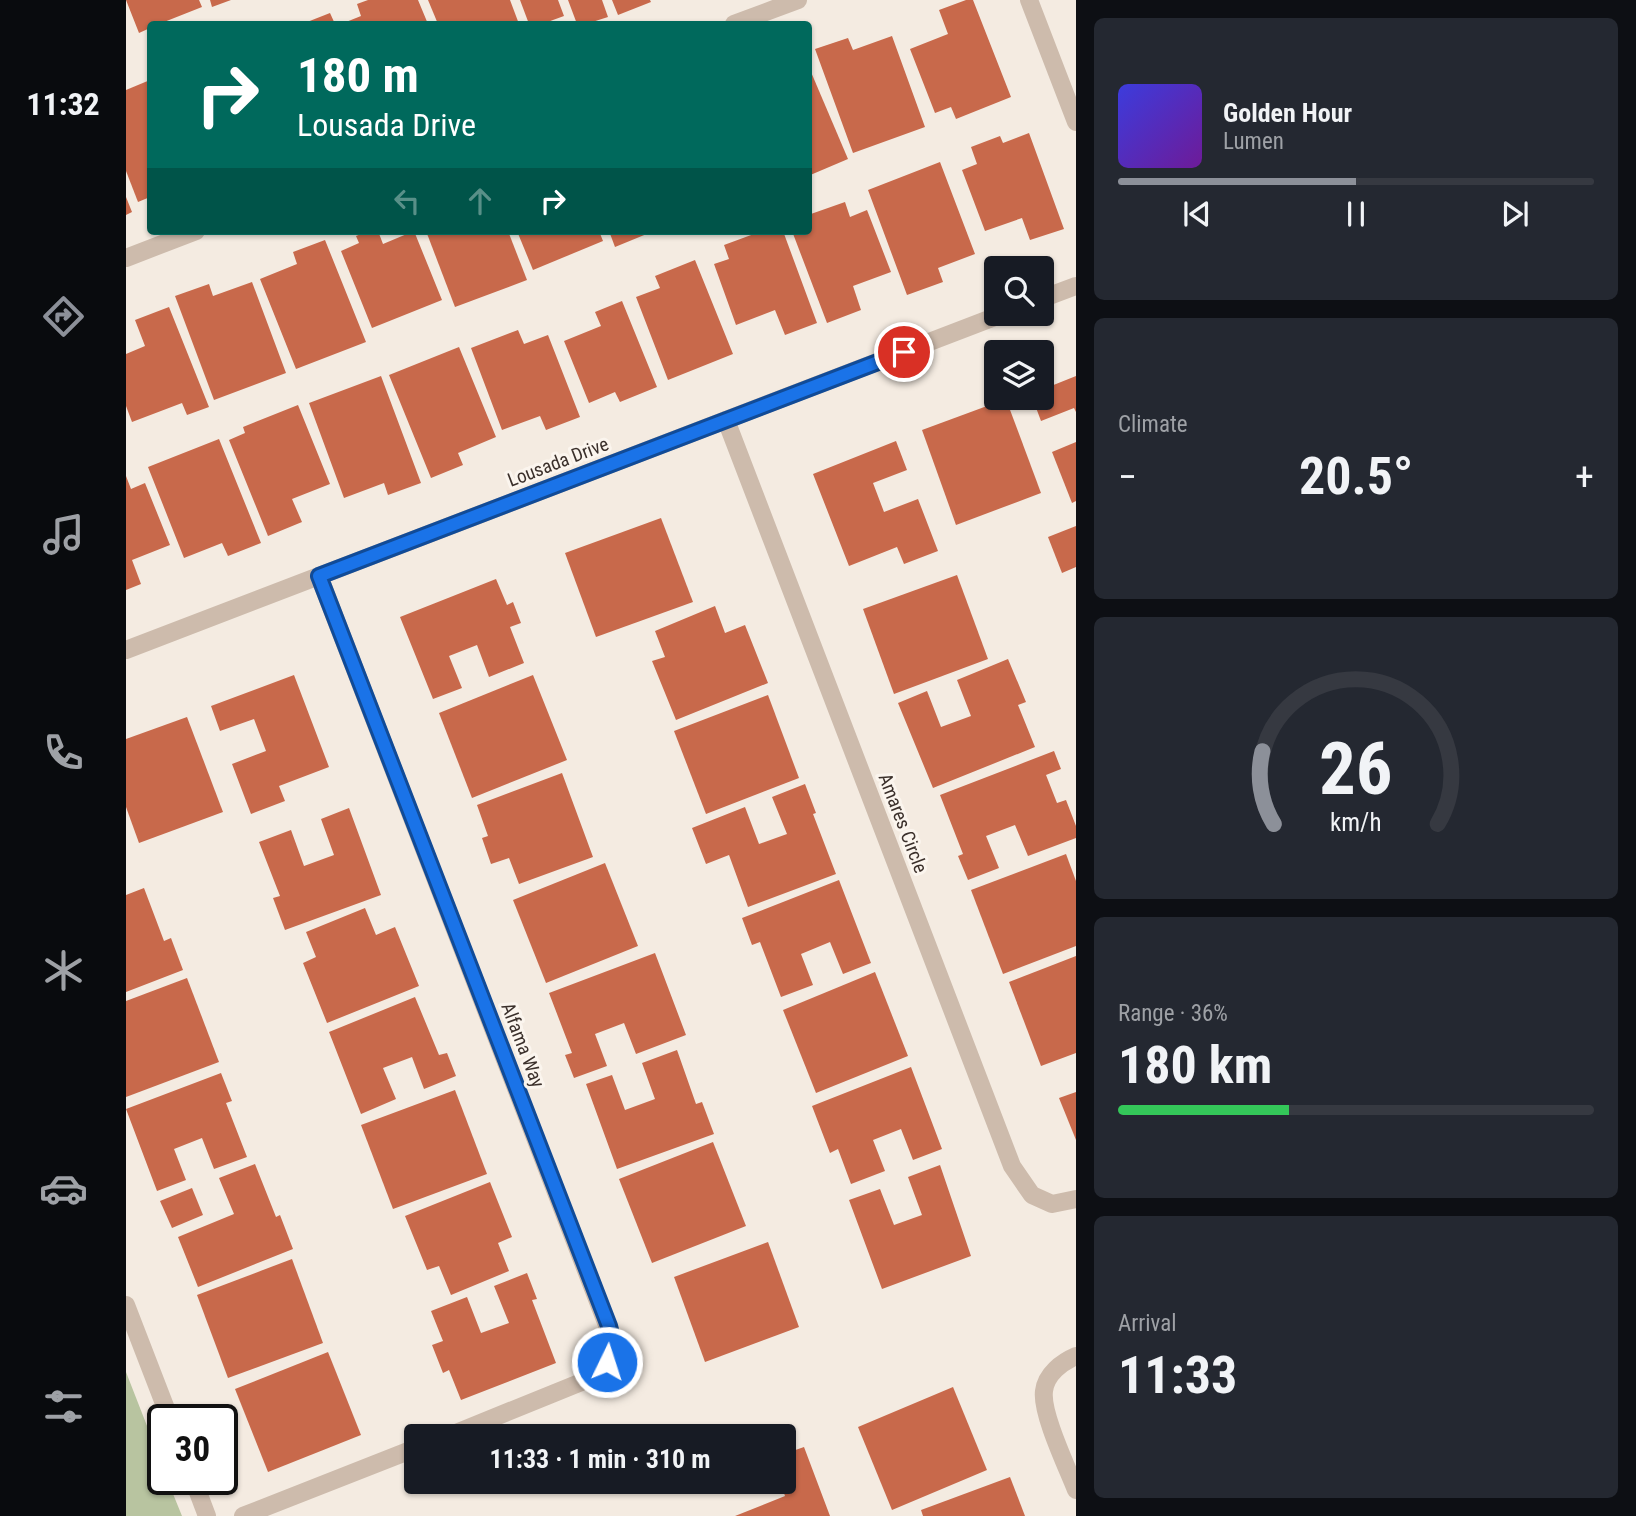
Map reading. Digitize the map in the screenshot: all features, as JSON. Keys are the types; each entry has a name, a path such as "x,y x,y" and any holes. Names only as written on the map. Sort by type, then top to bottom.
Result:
{"street":[{"path":"742,21 798,0"},
{"path":"1028,0 1076,122"},
{"path":"126,258 186,235"},
{"path":"1054,294 1076,286"},
{"name":"Lousada Drive","path":"126,650 984,321"},
{"name":"Amares Circle","path":"726,420 1013,1166 1032,1195 1052,1204 1076,1199"},
{"name":"Alfama Way","path":"319,576 612,1338 607,1362 594,1377 478,1424"},
{"path":"126,1305 164,1404"},
{"path":"1076,1356 1051,1374 1044,1391 1047,1415 1076,1489"},
{"path":"243,1516 404,1453"},
{"path":"199,1495 207,1516"}],"green space":[{"path":"126,1372 147,1426 147,1495 173,1495 182,1516 126,1516"}],"building":[{"path":"126,0 199,0 202,7 167,21 147,21 147,29 139,33"},
{"path":"210,0 231,0 212,7"},
{"path":"368,0 418,0 427,21 348,21 361,16 357,4"},
{"path":"428,0 510,0 518,21 437,21"},
{"path":"520,0 558,0 564,16 550,21 528,21"},
{"path":"568,0 602,0 608,17 595,21 576,21"},
{"path":"612,0 650,0 651,2 618,15"},
{"path":"973,0 1011,97 956,119 951,107 935,113 910,49 948,34 939,10"},
{"path":"330,13 334,21 310,21"},
{"path":"892,36 925,127 853,153 815,49 848,38 853,50"},
{"path":"812,74 848,159 812,174"},
{"path":"147,81 147,198 138,202 126,171 126,90"},
{"path":"1029,133 1064,229 1030,240 1022,218 985,231 962,170 977,164 971,147 1000,136 1003,143"},
{"path":"940,162 975,254 938,268 943,282 907,295 868,190"},
{"path":"126,197 132,212 126,215"},
{"path":"845,202 850,217 867,210 891,272 853,286 861,310 827,323 794,235 812,235 812,214"},
{"path":"380,235 383,244 404,235 416,235 442,300 372,328 341,251 359,243 356,236"},
{"path":"428,235 510,235 527,280 455,307"},
{"path":"519,235 601,235 603,241 533,270"},
{"path":"610,235 644,235 615,247"},
{"path":"751,235 784,235 817,323 785,335 775,310 736,325 714,264 729,259 724,245"},
{"path":"325,240 366,342 296,369 260,279 297,264 293,252"},
{"path":"695,260 733,354 668,380 636,297 660,288 655,276"},
{"path":"252,282 286,373 214,400 175,296 209,284 213,296"},
{"path":"622,301 657,387 620,402 615,392 589,403 564,341 601,326 595,312"},
{"path":"169,307 209,407 187,415 182,403 132,422 126,406 126,354 145,346 135,320"},
{"path":"518,330 524,344 548,335 580,417 546,430 540,416 502,430 471,348"},
{"path":"459,347 496,437 458,453 463,465 431,478 389,375"},
{"path":"381,376 421,483 388,495 384,483 344,498 309,403"},
{"path":"1076,376 1076,412 1074,408 1041,421 1037,410 1054,410 1054,385"},
{"path":"298,405 330,484 292,499 302,522 268,536 229,440 245,433 243,427"},
{"path":"984,407 984,410 1010,410 1041,493 956,525 922,430"},
{"path":"219,439 261,543 228,556 222,543 184,558 148,467"},
{"path":"896,441 907,470 873,483 884,512 918,499 938,551 904,564 897,547 849,566 813,474"},
{"path":"1076,442 1076,501 1072,503 1052,452"},
{"path":"126,476 131,489 145,483 170,545 132,560 141,584 126,590"},
{"path":"661,518 693,602 596,637 565,553"},
{"path":"1076,526 1076,567 1062,573 1048,537"},
{"path":"957,575 988,659 894,694 863,609"},
{"path":"496,579 507,605 513,602 521,623 510,627 524,663 489,677 477,645 449,656 462,688 433,699 400,617"},
{"path":"715,606 725,633 745,625 768,683 676,720 652,661 665,657 655,631"},
{"path":"1008,659 1026,702 1018,705 1035,747 933,788 898,703 927,691 941,727 971,716 957,680"},
{"path":"294,675 329,767 279,786 285,801 251,814 232,764 266,751 254,719 220,731 211,706"},
{"path":"533,675 567,760 472,798 439,713"},
{"path":"768,695 799,778 706,814 674,731"},
{"path":"187,717 223,812 139,843 126,807 126,739"},
{"path":"1054,751 1061,769 1046,775 1057,803 1066,800 1076,826 1076,838 1028,856 1015,825 986,836 999,868 968,880 958,856 963,854 940,795"},
{"path":"562,773 593,857 519,884 509,858 491,864 482,838 488,836 477,805"},
{"path":"805,784 816,813 813,814 836,874 748,907 729,855 706,864 692,828 745,807 759,844 787,834 772,797"},
{"path":"349,808 381,895 285,930 273,898 280,896 259,842 291,830 304,866 334,855 321,819"},
{"path":"1066,854 1076,881 1076,946 1003,974 971,890"},
{"path":"605,863 638,946 546,983 513,900"},
{"path":"839,880 871,963 843,974 830,942 801,954 813,985 781,997 760,942 752,945 742,918"},
{"path":"144,888 164,941 171,938 183,970 126,992 126,895"},
{"path":"365,908 376,935 395,927 419,986 327,1023 303,963 316,957 306,932"},
{"path":"655,953 686,1035 636,1054 624,1023 595,1034 607,1066 574,1078 565,1055 572,1053 549,993"},
{"path":"1076,956 1076,1053 1041,1066 1009,982"},
{"path":"875,972 908,1056 816,1093 783,1010"},
{"path":"187,978 219,1062 126,1097 126,1001"},
{"path":"415,997 439,1055 447,1053 456,1076 424,1089 412,1057 383,1068 396,1099 361,1114 329,1032"},
{"path":"677,1050 696,1104 702,1102 714,1134 617,1169 586,1084 612,1075 625,1110 655,1099 642,1063"},
{"path":"911,1067 942,1149 913,1160 901,1129 873,1140 885,1171 851,1184 838,1149 830,1153 812,1106"},
{"path":"221,1073 232,1101 226,1103 247,1157 214,1169 202,1138 174,1149 186,1180 157,1191 126,1109"},
{"path":"455,1090 487,1174 393,1209 361,1125"},
{"path":"1076,1092 1076,1140 1059,1098"},
{"path":"713,1142 746,1226 652,1263 619,1179"},
{"path":"255,1164 276,1217 280,1215 293,1249 198,1287 178,1237 234,1214 219,1178"},
{"path":"940,1165 971,1256 882,1289 849,1200 880,1189 894,1225 922,1215 908,1177"},
{"path":"490,1182 512,1237 498,1243 509,1271 451,1295 439,1266 427,1270 405,1216"},
{"path":"192,1188 203,1215 172,1228 160,1201"},
{"path":"768,1242 799,1327 705,1362 674,1277"},
{"path":"292,1259 323,1343 228,1378 197,1295"},
{"path":"527,1273 537,1299 532,1300 556,1363 461,1400 449,1370 443,1373 432,1345 443,1341 431,1311 467,1297 481,1333 509,1323 494,1286"},
{"path":"328,1352 361,1435 268,1472 235,1389"},
{"path":"953,1387 987,1470 892,1510 858,1427"},
{"path":"804,1447 830,1516 735,1516 785,1496 784,1494 796,1494 796,1450"},
{"path":"1010,1477 1025,1516 923,1516 921,1510"}],"route":[{"path":"607,1362 612,1338 609,1326 319,576 904,352"}]}
